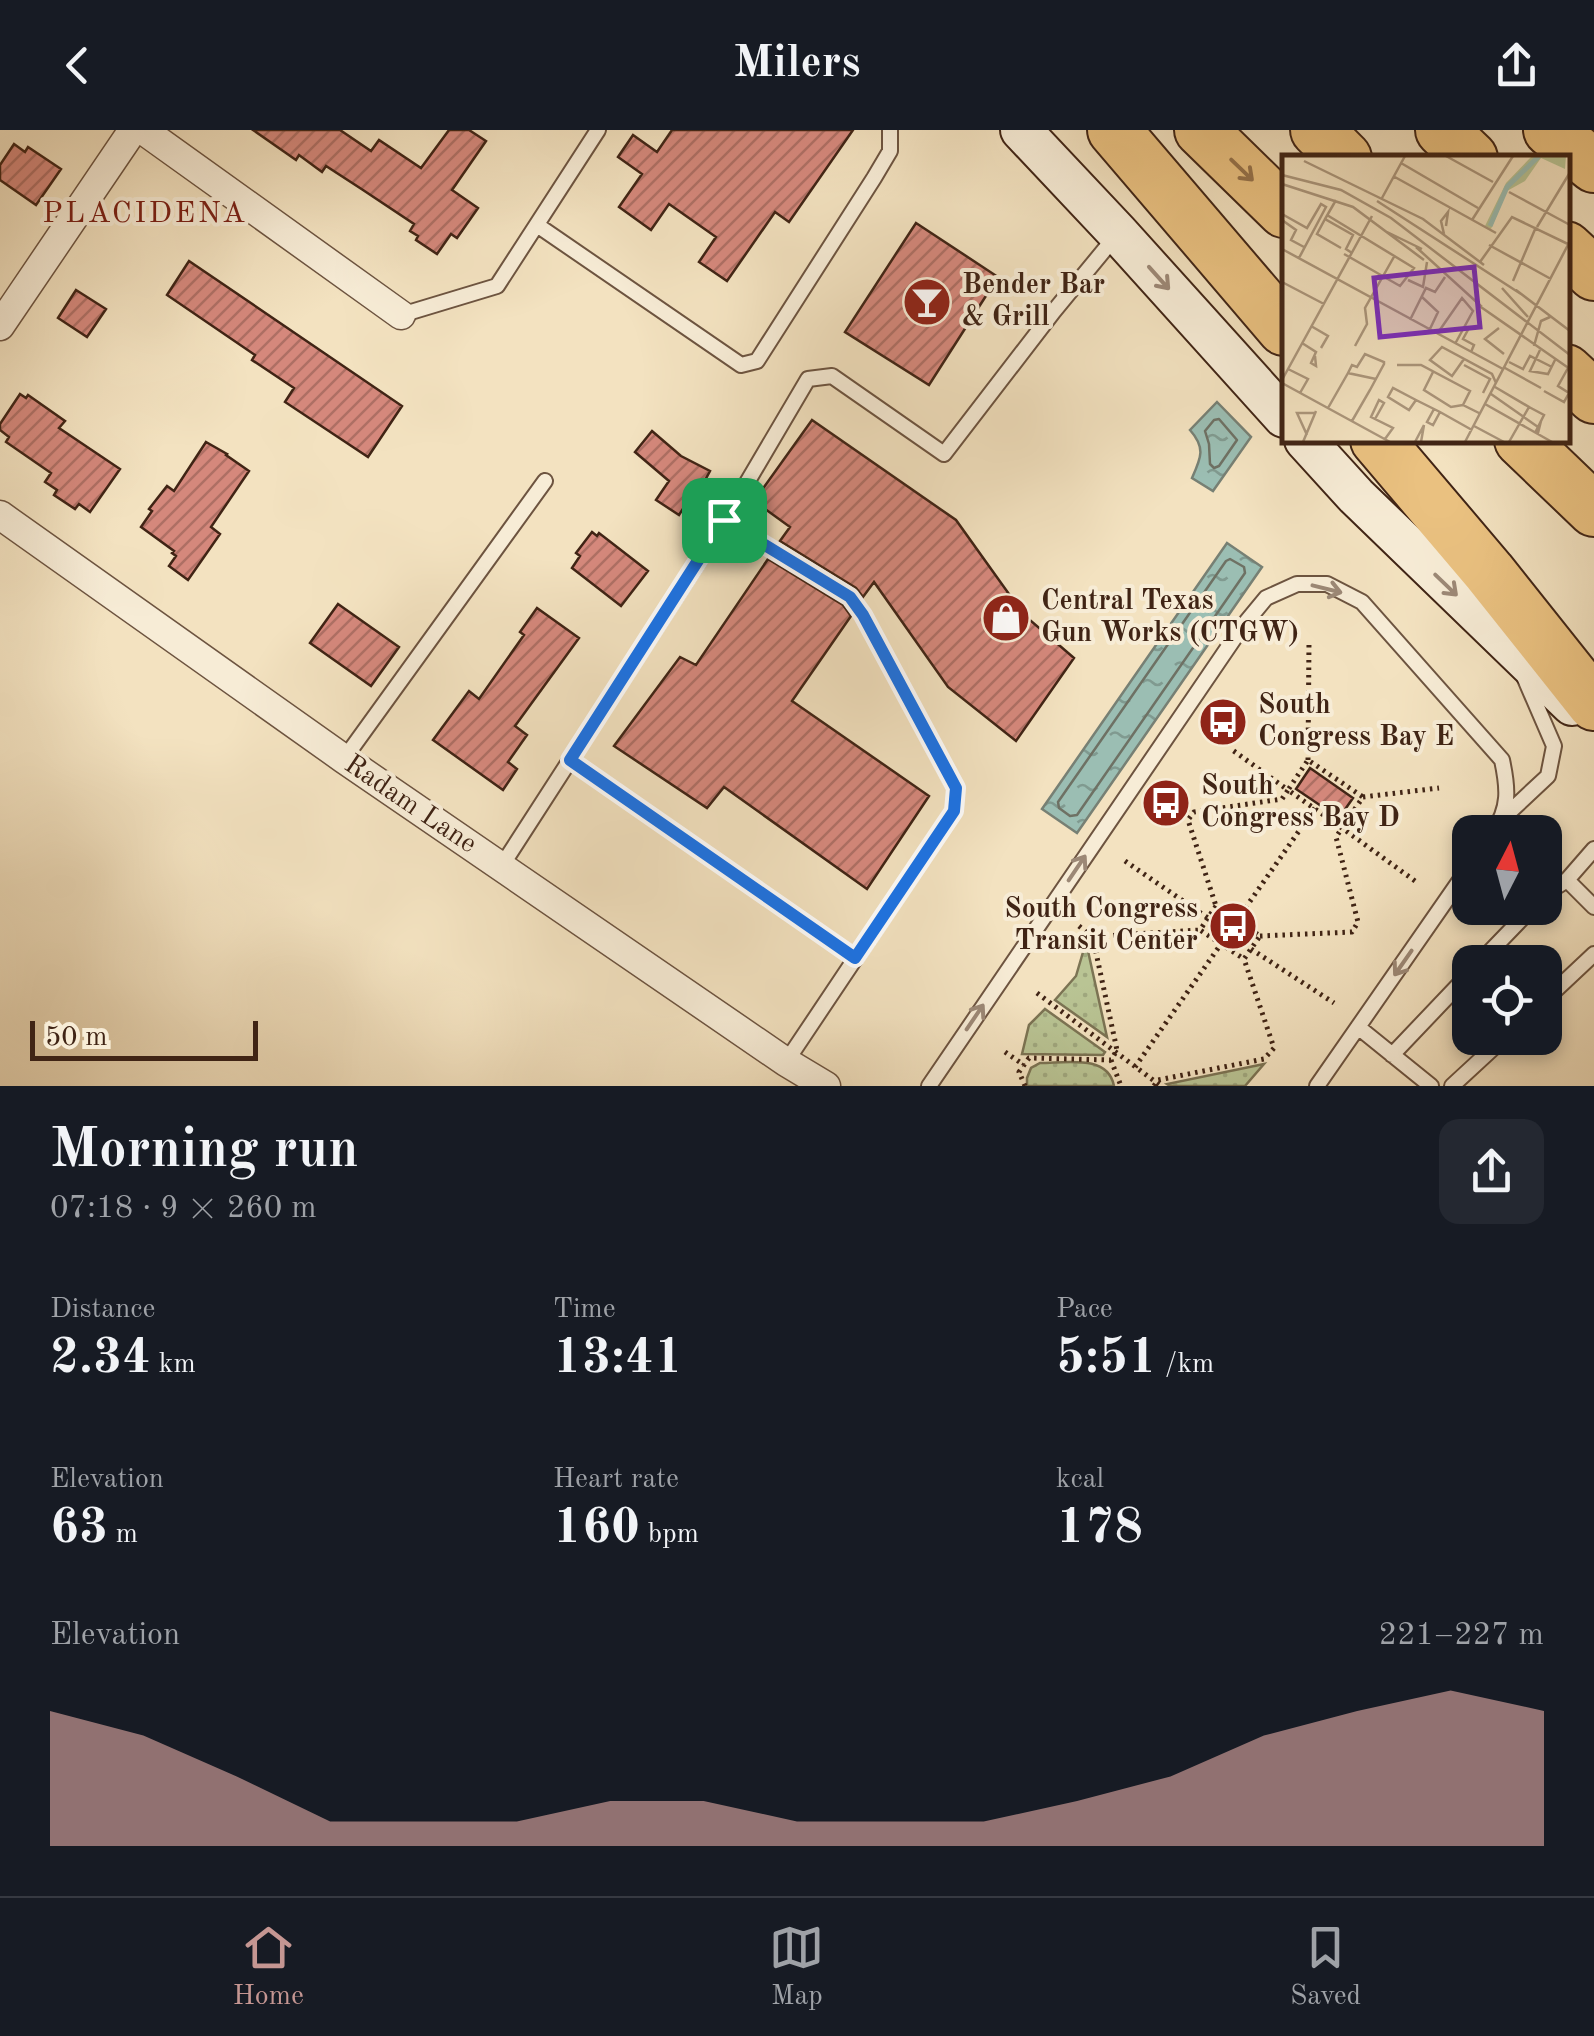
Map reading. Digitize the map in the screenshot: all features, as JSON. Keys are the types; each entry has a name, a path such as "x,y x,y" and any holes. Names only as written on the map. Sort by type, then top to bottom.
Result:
{"highway":[{"path":"1114,130 1282,327"},
{"path":"1201,130 1282,209"},
{"path":"1316,130 1342,155"},
{"path":"1442,130 1469,155"},
{"path":"1550,130 1594,166"},
{"path":"1569,251 1594,274"},
{"path":"1569,374 1594,398"},
{"path":"1379,442 1594,704"},
{"path":"1523,442 1594,510"}],"main road":[{"path":"1020,130 1282,415"},
{"path":"1307,442 1356,496 1594,726"}],"street":[{"path":"0,326 132,130"},
{"path":"143,130 401,315"},
{"name":"Radam Lane","path":"0,515 344,759 826,1086"}],"lane":[{"path":"401,315 497,286 598,130"},
{"path":"538,225 741,366 757,360 863,194 890,151 890,130"},
{"path":"501,867 724,520 808,379 832,376 944,454 1118,233"},
{"path":"344,759 544,481"},
{"path":"724,520 850,597 956,788 954,811 786,1062"},
{"path":"929,1086 1242,626 1266,598 1297,584 1327,584 1362,602 1502,760 1508,788 1503,815"},
{"path":"1506,815 1548,776 1554,746 1513,650"},
{"path":"570,760 855,958"},
{"path":"1562,883 1594,849"},
{"path":"1567,880 1594,908"},
{"path":"1318,1086 1452,892"},
{"path":"1496,945 1516,925"},
{"path":"1562,984 1594,954"},
{"path":"1392,1054 1452,991"},
{"path":"1358,1027 1426,1084"},
{"path":"1452,1086 1486,1055"}],"path":[{"path":"1309,642 1308,760 1282,799 1194,812 1188,820 1216,906 1260,936 1358,929 1336,837 1363,797"},
{"path":"1231,749 1416,881"},
{"path":"1308,760 1363,797 1439,788"},
{"path":"1175,802 1191,815"},
{"path":"1237,920 1315,808"},
{"path":"1125,861 1208,918"},
{"path":"1200,930 1216,906"},
{"path":"1079,926 1098,942"},
{"path":"1037,993 1116,1052 1157,1085 1158,1080 1270,1056 1274,1048 1244,960 1200,930 1102,936 1095,948 1117,1050 1116,1052 1111,1060"},
{"path":"1244,960 1260,936"},
{"path":"1135,1067 1221,944"},
{"path":"1251,948 1334,1003"},
{"path":"1004,1052 1024,1065"},
{"path":"1025,1086 1019,1072 1029,1058 1111,1060"},
{"path":"1111,1060 1121,1086"}],"green space":[{"path":"1086,942 1107,1037 1055,1000 1076,976"},
{"path":"1045,1009 1105,1052 1103,1055 1022,1054 1029,1025"},
{"path":"1040,1063 1095,1065 1104,1069 1114,1086 1027,1086 1031,1068"},
{"path":"1264,1064 1245,1086 1167,1084"}],"water":[{"path":"1217,402 1251,437 1213,491 1192,478 1200,453 1190,430"},
{"path":"1227,543 1262,567 1077,833 1042,809"}],"building":[{"path":"253,130 340,130 371,151 379,140 421,168 449,130 469,130 486,141 452,190 478,208 457,238 451,234 437,254 416,240 418,236 410,231 414,224 326,166 322,172 299,155 296,160"},
{"path":"672,130 853,130 789,222 775,212 727,281 699,262 716,237 669,204 651,230 619,207 642,174 618,157 633,135 657,152"},
{"path":"14,144 25,152 28,147 61,169 36,205 0,180 0,165"},
{"path":"916,223 998,277 929,385 845,332"},
{"path":"189,261 402,406 368,457 285,402 294,388 252,360 255,355 167,295"},
{"path":"76,290 106,309 87,337 58,318"},
{"path":"20,394 26,398 28,395 65,421 59,428 120,469 90,512 79,504 75,509 54,495 57,490 45,482 51,473 6,442 9,437 0,430 0,424"},
{"path":"812,420 956,520 1024,615 1074,658 1016,741 948,687 874,582 863,597 856,588 780,541 790,527 754,501"},
{"path":"652,431 681,456 710,471 697,495 693,493 679,515 656,500 669,481 635,452"},
{"path":"206,442 249,471 211,527 220,534 188,580 169,566 176,556 174,551 141,527 152,511 149,509 167,486 174,491"},
{"path":"592,532 597,536 599,533 648,571 621,606 572,568 580,556 576,553"},
{"path":"768,559 843,605 851,616 792,701 929,796 867,889 724,787 707,808 614,746 680,657 696,665"},
{"path":"338,604 399,647 371,686 310,643"},
{"path":"537,608 579,638 515,726 527,735 508,762 517,769 503,790 433,740 469,691 479,699 524,635 520,632"},
{"path":"1310,768 1353,798 1339,818 1296,789"}],"place":[{"name":"Bender Bar & Grill","path":"927,302"},
{"name":"Central Texas Gun Works (CTGW)","path":"1006,618"},
{"name":"South Congress Bay E","path":"1223,722"},
{"name":"South Congress Bay D","path":"1166,803"},
{"name":"South Congress Transit Center","path":"1233,926"}],"district":[{"name":"PLACIDENA","path":"145,214"}],"route":[{"path":"724,520 850,597 956,788 954,811 855,958 570,760 724,520"}]}
